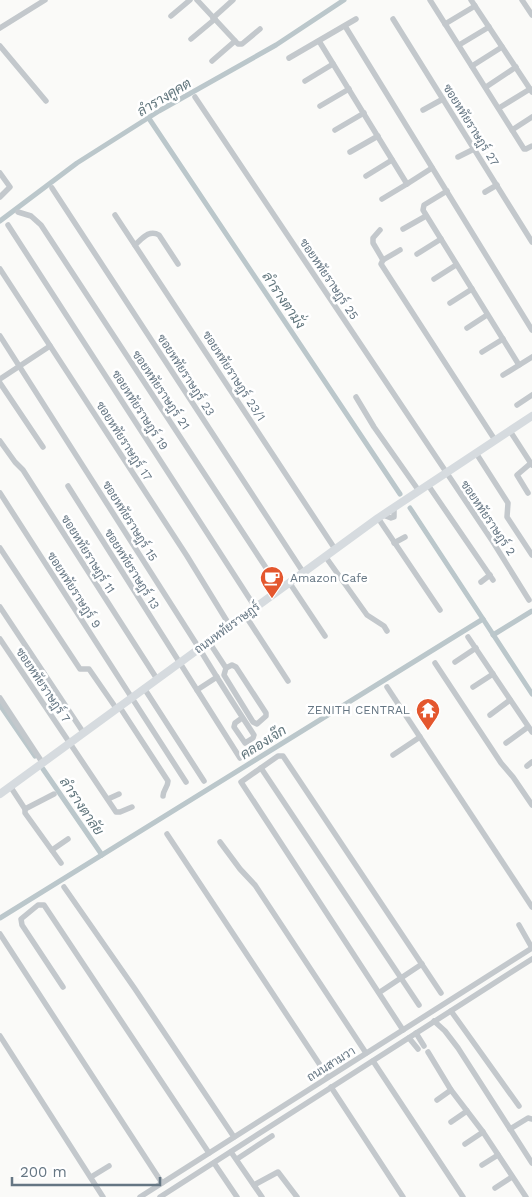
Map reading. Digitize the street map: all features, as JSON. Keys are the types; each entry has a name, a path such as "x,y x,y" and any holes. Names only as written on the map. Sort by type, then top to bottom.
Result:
{"main road":[{"name":"ถนนหทัยราษฎร์","path":"0,794 380,516 532,416"}],"street":[{"path":"171,16 190,0"},
{"path":"197,0 238,44 242,44 260,29"},
{"path":"191,39 233,0"},
{"path":"471,0 531,90 499,108"},
{"path":"522,0 532,15"},
{"path":"432,1 524,148 532,146"},
{"path":"0,20 2,27 38,2"},
{"path":"445,24 475,6"},
{"name":"ซอยหทัยราษฎร์ 27","path":"392,18 532,242"},
{"path":"290,58 356,19"},
{"path":"345,26 532,330"},
{"path":"459,45 489,27"},
{"path":"212,61 234,41"},
{"path":"319,41 407,184"},
{"path":"0,46 46,102"},
{"path":"472,66 502,47"},
{"path":"305,81 333,64"},
{"path":"486,87 516,68"},
{"path":"320,106 348,89"},
{"name":"ซอยหทัยราษฎร์ 25","path":"195,96 446,473"},
{"path":"422,110 442,99"},
{"path":"335,130 364,113"},
{"path":"512,130 532,117"},
{"path":"350,152 378,136"},
{"path":"458,157 474,149"},
{"path":"366,176 392,160"},
{"path":"382,199 432,168"},
{"path":"0,173 10,187 0,197"},
{"path":"485,192 496,185"},
{"name":"ซอยหทัยราษฎร์ 23","path":"52,188 303,572"},
{"path":"446,191 424,205 423,208 426,216 519,365"},
{"name":"ซอยหทัยราษฎร์ 21","path":"18,212 31,216 40,225 280,589"},
{"name":"ซอยหทัยราษฎร์ 23/1","path":"115,214 334,549"},
{"path":"403,229 426,216"},
{"name":"ซอยหทัยราษฎร์ 19","path":"8,225 255,607"},
{"path":"380,230 372,238 383,260 381,264 495,440"},
{"path":"135,245 149,233 155,233 159,235 178,264"},
{"path":"417,254 441,239"},
{"path":"383,260 400,250"},
{"path":"434,279 456,264"},
{"name":"ซอยหทัยราษฎร์ 17","path":"0,268 187,556 230,626"},
{"path":"450,303 472,289"},
{"path":"468,328 487,315"},
{"name":"ซอยหทัยราษฎร์ 15","path":"0,336 242,718"},
{"path":"482,352 503,340"},
{"path":"43,448 0,381 50,346"},
{"path":"503,375 532,357"},
{"path":"517,405 532,395"},
{"path":"356,397 418,491"},
{"path":"510,431 531,464 517,475 528,493"},
{"name":"ซอยหทัยราษฎร์ 11","path":"0,441 23,470 157,679"},
{"path":"476,453 508,503 507,517 532,555"},
{"name":"ซอยหทัยราษฎร์ 2","path":"446,473 493,542 528,600"},
{"path":"428,485 491,578 481,582"},
{"name":"ซอยหทัยราษฎร์ 13","path":"68,486 240,758"},
{"name":"ซอยหทัยราษฎร์ 9","path":"0,493 186,782"},
{"path":"380,516 394,543 440,610"},
{"path":"394,543 405,537"},
{"path":"0,548 80,670 89,669 118,707 168,780 162,796"},
{"path":"325,556 367,615 384,626 387,631"},
{"path":"289,582 325,636"},
{"path":"512,586 518,582"},
{"path":"0,607 83,732"},
{"path":"245,615 288,681"},
{"path":"468,636 530,730 506,743"},
{"name":"ซอยหทัยราษฎร์ 7","path":"0,639 108,799"},
{"path":"208,642 226,668"},
{"path":"455,662 476,648"},
{"path":"435,663 532,805"},
{"path":"232,665 236,667 266,713 266,716 256,724 227,682 224,675 226,668 232,665"},
{"path":"472,688 493,674"},
{"path":"197,690 217,677"},
{"path":"388,687 532,907"},
{"path":"144,688 204,781"},
{"path":"0,698 42,762"},
{"path":"490,715 510,700"},
{"path":"393,755 420,737"},
{"path":"403,1030 380,992 241,782 278,756 283,756 441,993"},
{"path":"261,768 419,1006"},
{"path":"10,786 25,809 24,813 61,863"},
{"path":"25,809 54,794"},
{"path":"119,794 108,799 118,812 132,807"},
{"path":"167,834 328,1077"},
{"path":"52,850 68,839"},
{"path":"220,842 240,869 255,885 366,1053"},
{"path":"64,887 234,1137"},
{"path":"64,987 22,925 21,918 38,905 44,905 209,1153"},
{"path":"519,925 532,948"},
{"path":"0,934 162,1183"},
{"name":"ถนนสามวา","path":"140,1197 532,948"},
{"name":"ถนนสามวา","path":"164,1196 532,959"},
{"path":"380,992 422,964"},
{"path":"451,1011 519,1106"},
{"path":"434,1022 445,1031 458,1048 532,1163"},
{"path":"416,1033 424,1049 451,1090 483,1132 526,1197"},
{"path":"0,1036 104,1197"},
{"path":"409,1038 418,1048 424,1049"},
{"path":"372,1061 463,1197"},
{"path":"344,1067 350,1076"},
{"path":"331,1088 403,1197"},
{"path":"437,1100 451,1090"},
{"path":"451,1122 467,1111"},
{"path":"510,1129 528,1118 532,1118"},
{"path":"465,1144 483,1132"},
{"path":"237,1159 272,1136"},
{"path":"231,1152 262,1197"},
{"path":"482,1165 498,1155"},
{"path":"214,1163 237,1197"},
{"path":"91,1177 109,1166"},
{"path":"254,1185 278,1172 296,1197"},
{"path":"495,1188 512,1177"}],"waterway":[{"name":"ลำรางคูคต","path":"0,221 77,163 159,111 276,45 344,0"},
{"name":"ลำรางตามั่ง","path":"148,117 400,494"},
{"name":"ลำรางตามั่ง","path":"410,508 483,619"},
{"name":"คลองเจ๊ก","path":"493,635 532,611"},
{"name":"คลองเจ๊ก","path":"0,918 483,619 532,694"},
{"name":"ลำรางตาลัย","path":"0,705 35,756"},
{"name":"ลำรางตาลัย","path":"43,769 102,855"}],"place":[{"name":"Amazon Cafe","path":"272,599"},
{"name":"ZENITH CENTRAL","path":"428,731"}]}
